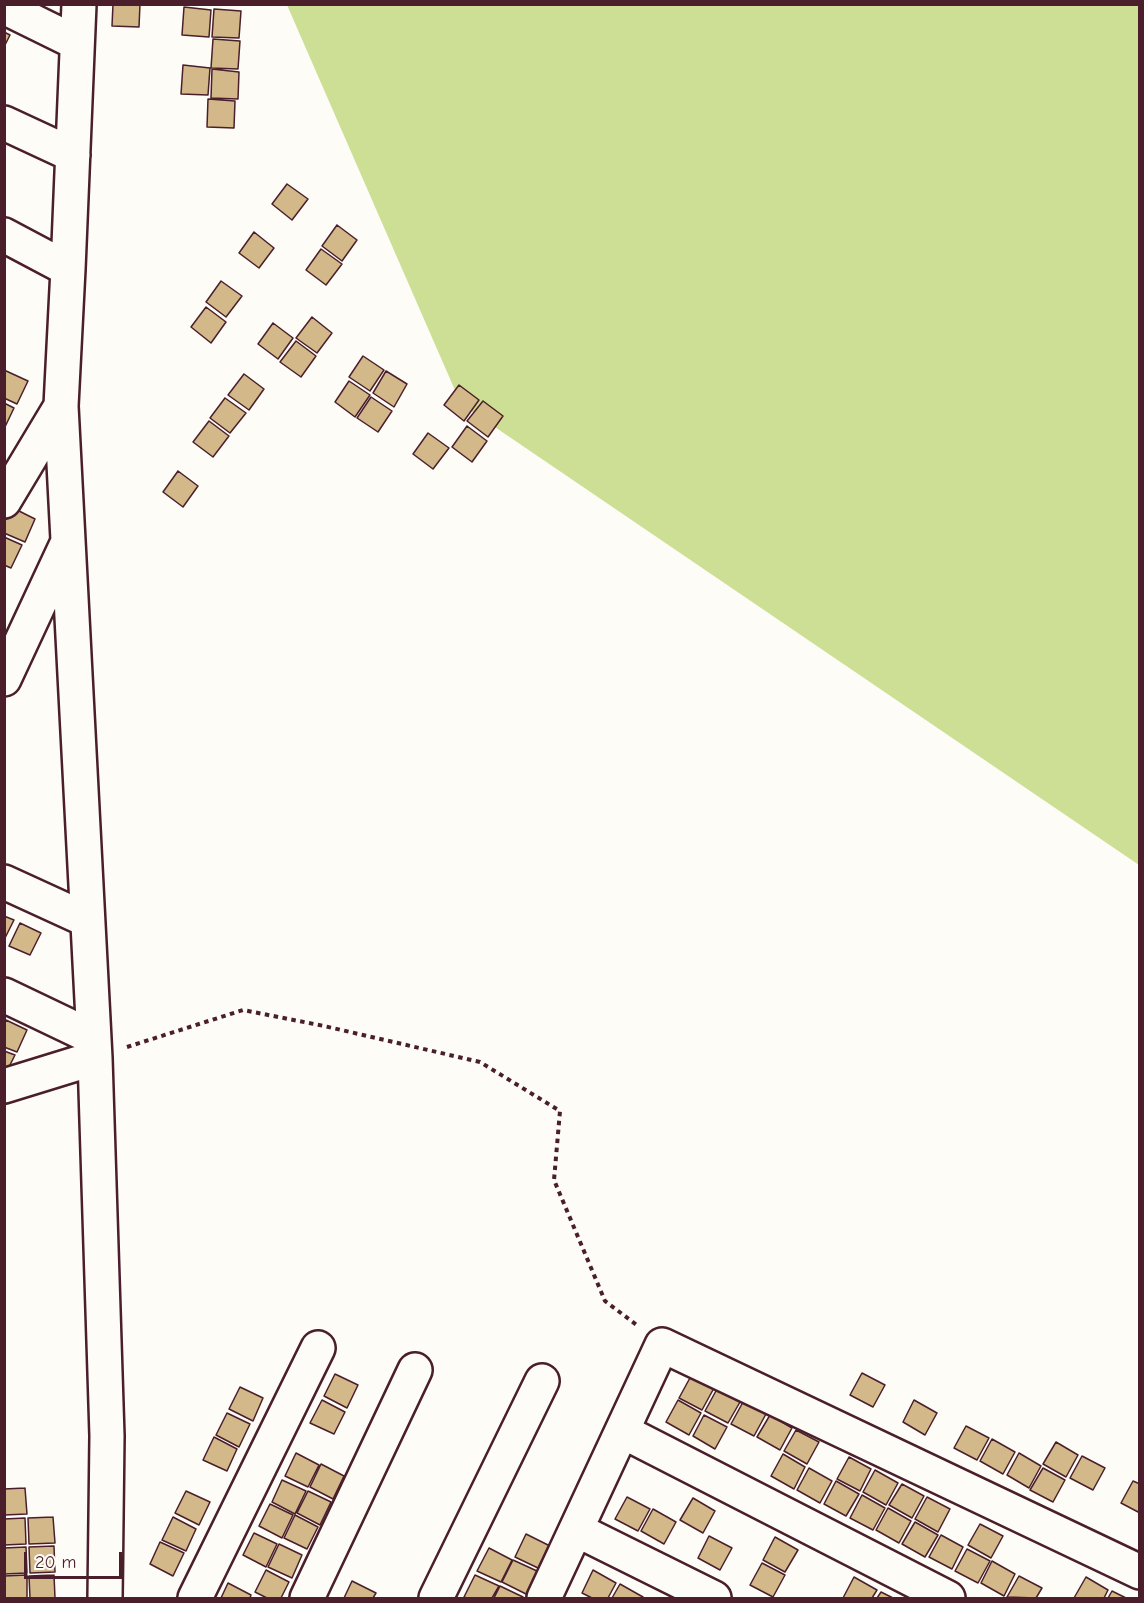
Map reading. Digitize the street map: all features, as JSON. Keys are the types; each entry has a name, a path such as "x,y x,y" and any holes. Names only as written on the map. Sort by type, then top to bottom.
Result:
{"street":[{"path":"79,4 61,405 94,1048 107,1436 105,1599"},
{"path":"4,7 77,43"},
{"path":"4,123 73,155"},
{"path":"7,243 68,269"},
{"path":"4,501 61,405"},
{"path":"4,679 68,542"},
{"path":"4,882 87,920"},
{"path":"4,995 94,1048"},
{"path":"4,1086 94,1048"},
{"path":"544,1599 662,1345 1140,1572"},
{"path":"195,1599 318,1348"},
{"path":"308,1599 415,1370"},
{"path":"436,1599 542,1381"},
{"path":"622,1431 948,1599"},
{"path":"576,1530 714,1599"}],"path":[{"path":"94,1048 243,1010 480,1062 560,1111 554,1180 604,1301 662,1345"}],"green space":[{"path":"287,5 1139,5 1139,865 461,404"}],"building":[{"path":"113,4 140,4 139,27 112,26"},
{"path":"184,7 211,10 209,37 182,35"},
{"path":"214,9 241,11 239,38 212,37"},
{"path":"4,32 10,35 4,47"},
{"path":"213,39 240,41 238,69 211,68"},
{"path":"183,65 210,68 208,95 181,94"},
{"path":"212,69 239,72 238,99 211,98"},
{"path":"208,99 235,101 234,128 207,127"},
{"path":"287,184 308,199 292,220 272,204"},
{"path":"337,225 357,240 342,261 322,246"},
{"path":"254,232 274,248 259,268 239,253"},
{"path":"321,249 342,264 326,285 306,270"},
{"path":"221,281 242,296 226,317 206,302"},
{"path":"206,307 226,322 211,343 191,327"},
{"path":"312,317 332,333 317,353 296,338"},
{"path":"273,323 293,338 278,359 258,344"},
{"path":"296,341 316,356 301,377 280,362"},
{"path":"363,356 384,370 370,391 349,377"},
{"path":"4,370 28,381 17,404 4,398"},
{"path":"386,371 407,384 394,407 373,393"},
{"path":"244,374 264,389 249,410 228,395"},
{"path":"349,381 370,395 355,417 335,402"},
{"path":"459,385 479,400 464,421 444,405"},
{"path":"371,397 392,411 378,432 357,418"},
{"path":"225,398 246,413 230,433 210,418"},
{"path":"483,401 503,416 488,437 467,421"},
{"path":"4,403 14,408 4,429"},
{"path":"209,421 229,436 213,457 193,442"},
{"path":"467,426 487,441 472,462 452,447"},
{"path":"428,433 449,448 433,469 413,454"},
{"path":"178,471 198,486 183,507 163,492"},
{"path":"11,507 35,519 25,542 4,533 4,520"},
{"path":"4,537 22,545 11,568 4,565"},
{"path":"4,916 14,920 4,940"},
{"path":"20,923 41,933 30,955 9,946"},
{"path":"6,1020 27,1030 17,1052 4,1047"},
{"path":"4,1051 15,1055 4,1077"},
{"path":"862,1373 885,1385 873,1407 850,1395"},
{"path":"335,1374 358,1385 347,1408 324,1396"},
{"path":"691,1376 714,1388 702,1410 679,1398"},
{"path":"240,1387 263,1398 253,1421 229,1409"},
{"path":"717,1389 740,1402 728,1423 705,1411"},
{"path":"322,1400 345,1412 334,1434 310,1423"},
{"path":"678,1400 701,1413 689,1435 666,1422"},
{"path":"914,1400 937,1413 925,1435 903,1422"},
{"path":"743,1402 766,1414 754,1436 731,1424"},
{"path":"227,1413 250,1424 239,1447 216,1435"},
{"path":"704,1415 727,1427 715,1449 693,1436"},
{"path":"770,1415 792,1428 780,1450 757,1437"},
{"path":"966,1426 989,1438 977,1460 954,1448"},
{"path":"796,1430 819,1442 807,1464 784,1451"},
{"path":"214,1437 237,1449 227,1471 203,1460"},
{"path":"992,1439 1015,1452 1003,1474 980,1461"},
{"path":"1056,1442 1078,1455 1066,1477 1043,1464"},
{"path":"296,1453 319,1465 308,1487 285,1476"},
{"path":"1019,1453 1041,1466 1029,1488 1007,1475"},
{"path":"783,1454 805,1467 794,1489 771,1476"},
{"path":"1082,1456 1105,1468 1093,1490 1070,1478"},
{"path":"849,1457 871,1469 860,1491 837,1479"},
{"path":"321,1464 344,1476 333,1499 310,1487"},
{"path":"809,1468 832,1481 820,1503 797,1490"},
{"path":"1043,1468 1065,1480 1053,1502 1030,1490"},
{"path":"875,1470 898,1483 886,1505 863,1492"},
{"path":"282,1480 306,1491 295,1514 272,1502"},
{"path":"836,1481 859,1494 846,1516 824,1504"},
{"path":"1133,1481 1140,1484 1140,1513 1121,1503"},
{"path":"902,1484 924,1496 912,1518 889,1505"},
{"path":"25,1488 27,1514 4,1515 4,1489"},
{"path":"186,1491 210,1502 199,1525 175,1513"},
{"path":"308,1491 331,1502 320,1525 297,1513"},
{"path":"862,1495 885,1508 873,1530 850,1518"},
{"path":"627,1497 650,1509 638,1531 615,1519"},
{"path":"927,1497 950,1509 938,1532 915,1519"},
{"path":"693,1498 715,1511 703,1533 680,1520"},
{"path":"270,1504 293,1515 282,1538 259,1526"},
{"path":"888,1508 911,1521 899,1543 876,1530"},
{"path":"653,1509 676,1522 664,1544 641,1531"},
{"path":"295,1515 318,1527 307,1549 284,1538"},
{"path":"53,1517 55,1543 29,1544 28,1518"},
{"path":"173,1517 196,1529 186,1551 162,1540"},
{"path":"25,1518 26,1544 4,1545 4,1519"},
{"path":"915,1522 938,1535 925,1557 902,1544"},
{"path":"980,1524 1003,1536 991,1558 968,1545"},
{"path":"254,1533 277,1544 266,1567 243,1555"},
{"path":"526,1534 550,1546 538,1568 515,1557"},
{"path":"941,1535 963,1547 952,1569 929,1557"},
{"path":"709,1536 732,1548 720,1570 698,1558"},
{"path":"775,1537 798,1550 785,1572 763,1560"},
{"path":"160,1542 184,1553 173,1576 150,1564"},
{"path":"279,1544 302,1555 292,1578 268,1567"},
{"path":"54,1546 55,1572 30,1573 29,1547"},
{"path":"26,1547 27,1573 4,1574 4,1548"},
{"path":"489,1548 512,1560 501,1582 477,1571"},
{"path":"967,1549 990,1561 978,1583 955,1571"},
{"path":"513,1560 537,1571 526,1594 502,1582"},
{"path":"992,1561 1015,1574 1004,1596 981,1583"},
{"path":"762,1563 785,1575 773,1597 750,1585"},
{"path":"266,1570 289,1582 281,1598 267,1598 255,1592"},
{"path":"593,1570 616,1583 608,1598 592,1598 582,1593"},
{"path":"27,1575 27,1598 4,1598 4,1576"},
{"path":"54,1575 55,1598 30,1598 29,1576"},
{"path":"475,1575 499,1586 492,1598 464,1597"},
{"path":"1019,1576 1042,1588 1036,1598 1007,1597"},
{"path":"854,1577 877,1590 872,1598 843,1598"},
{"path":"1086,1577 1108,1590 1104,1598 1074,1598"},
{"path":"352,1581 376,1593 373,1598 344,1598"},
{"path":"228,1583 251,1595 250,1598 221,1598"},
{"path":"620,1584 643,1597 612,1598"},
{"path":"500,1586 523,1597 523,1598 494,1598"},
{"path":"1112,1591 1126,1598 1108,1598"},
{"path":"881,1592 893,1598 877,1598"}]}
